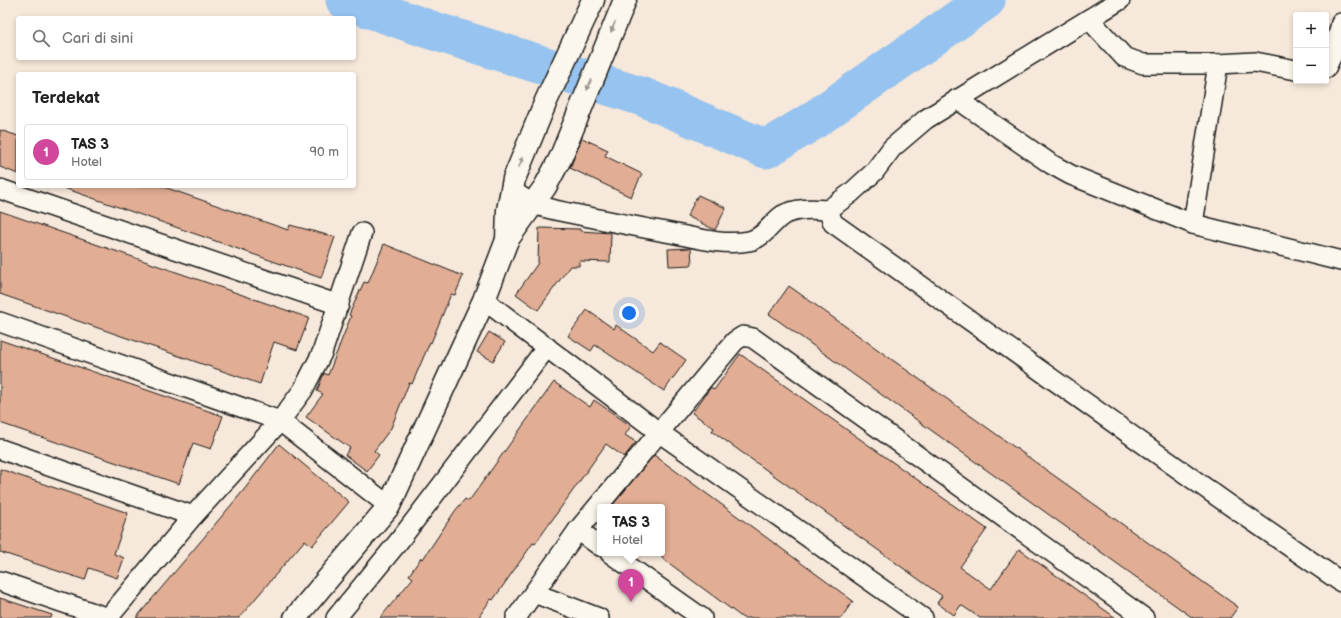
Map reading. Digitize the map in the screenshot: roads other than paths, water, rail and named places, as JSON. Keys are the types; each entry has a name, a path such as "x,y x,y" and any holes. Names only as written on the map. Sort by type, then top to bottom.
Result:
{"street":[{"path":"507,240 508,210 511,190 546,101 593,0"},
{"path":"295,618 389,506 484,300 507,240 544,187 560,159 601,54 625,0"},
{"path":"511,190 532,204 674,234 733,242 750,240 759,237 783,216 801,210 824,210 851,194 874,172 892,148 910,130 957,99 1120,0"},
{"path":"1089,19 1124,57 1144,64 1218,64 1255,62 1293,69"},
{"path":"1329,62 1334,51 1341,24"},
{"path":"1193,224 1218,64"},
{"path":"957,99 1051,164 1071,175 1193,224 1341,261"},
{"path":"0,188 339,305"},
{"path":"824,210 833,223 1228,504 1341,582"},
{"path":"0,581 108,618 193,516 280,420 302,390 322,353 362,233"},
{"path":"484,300 510,321 542,342 660,433 923,618"},
{"path":"0,322 280,420 389,506"},
{"path":"600,504 735,341 743,336 753,338 1144,618"},
{"path":"336,618 399,541 542,342"},
{"path":"0,450 193,516"},
{"path":"516,618 578,530 597,508"},
{"path":"578,530 597,544"},
{"path":"614,556 702,618"},
{"path":"534,593 599,618"}],"waterway":[{"path":"345,0 431,30 643,97 766,149 811,122 986,0"}],"place":[{"name":"TAS 3","path":"631,602"}]}
